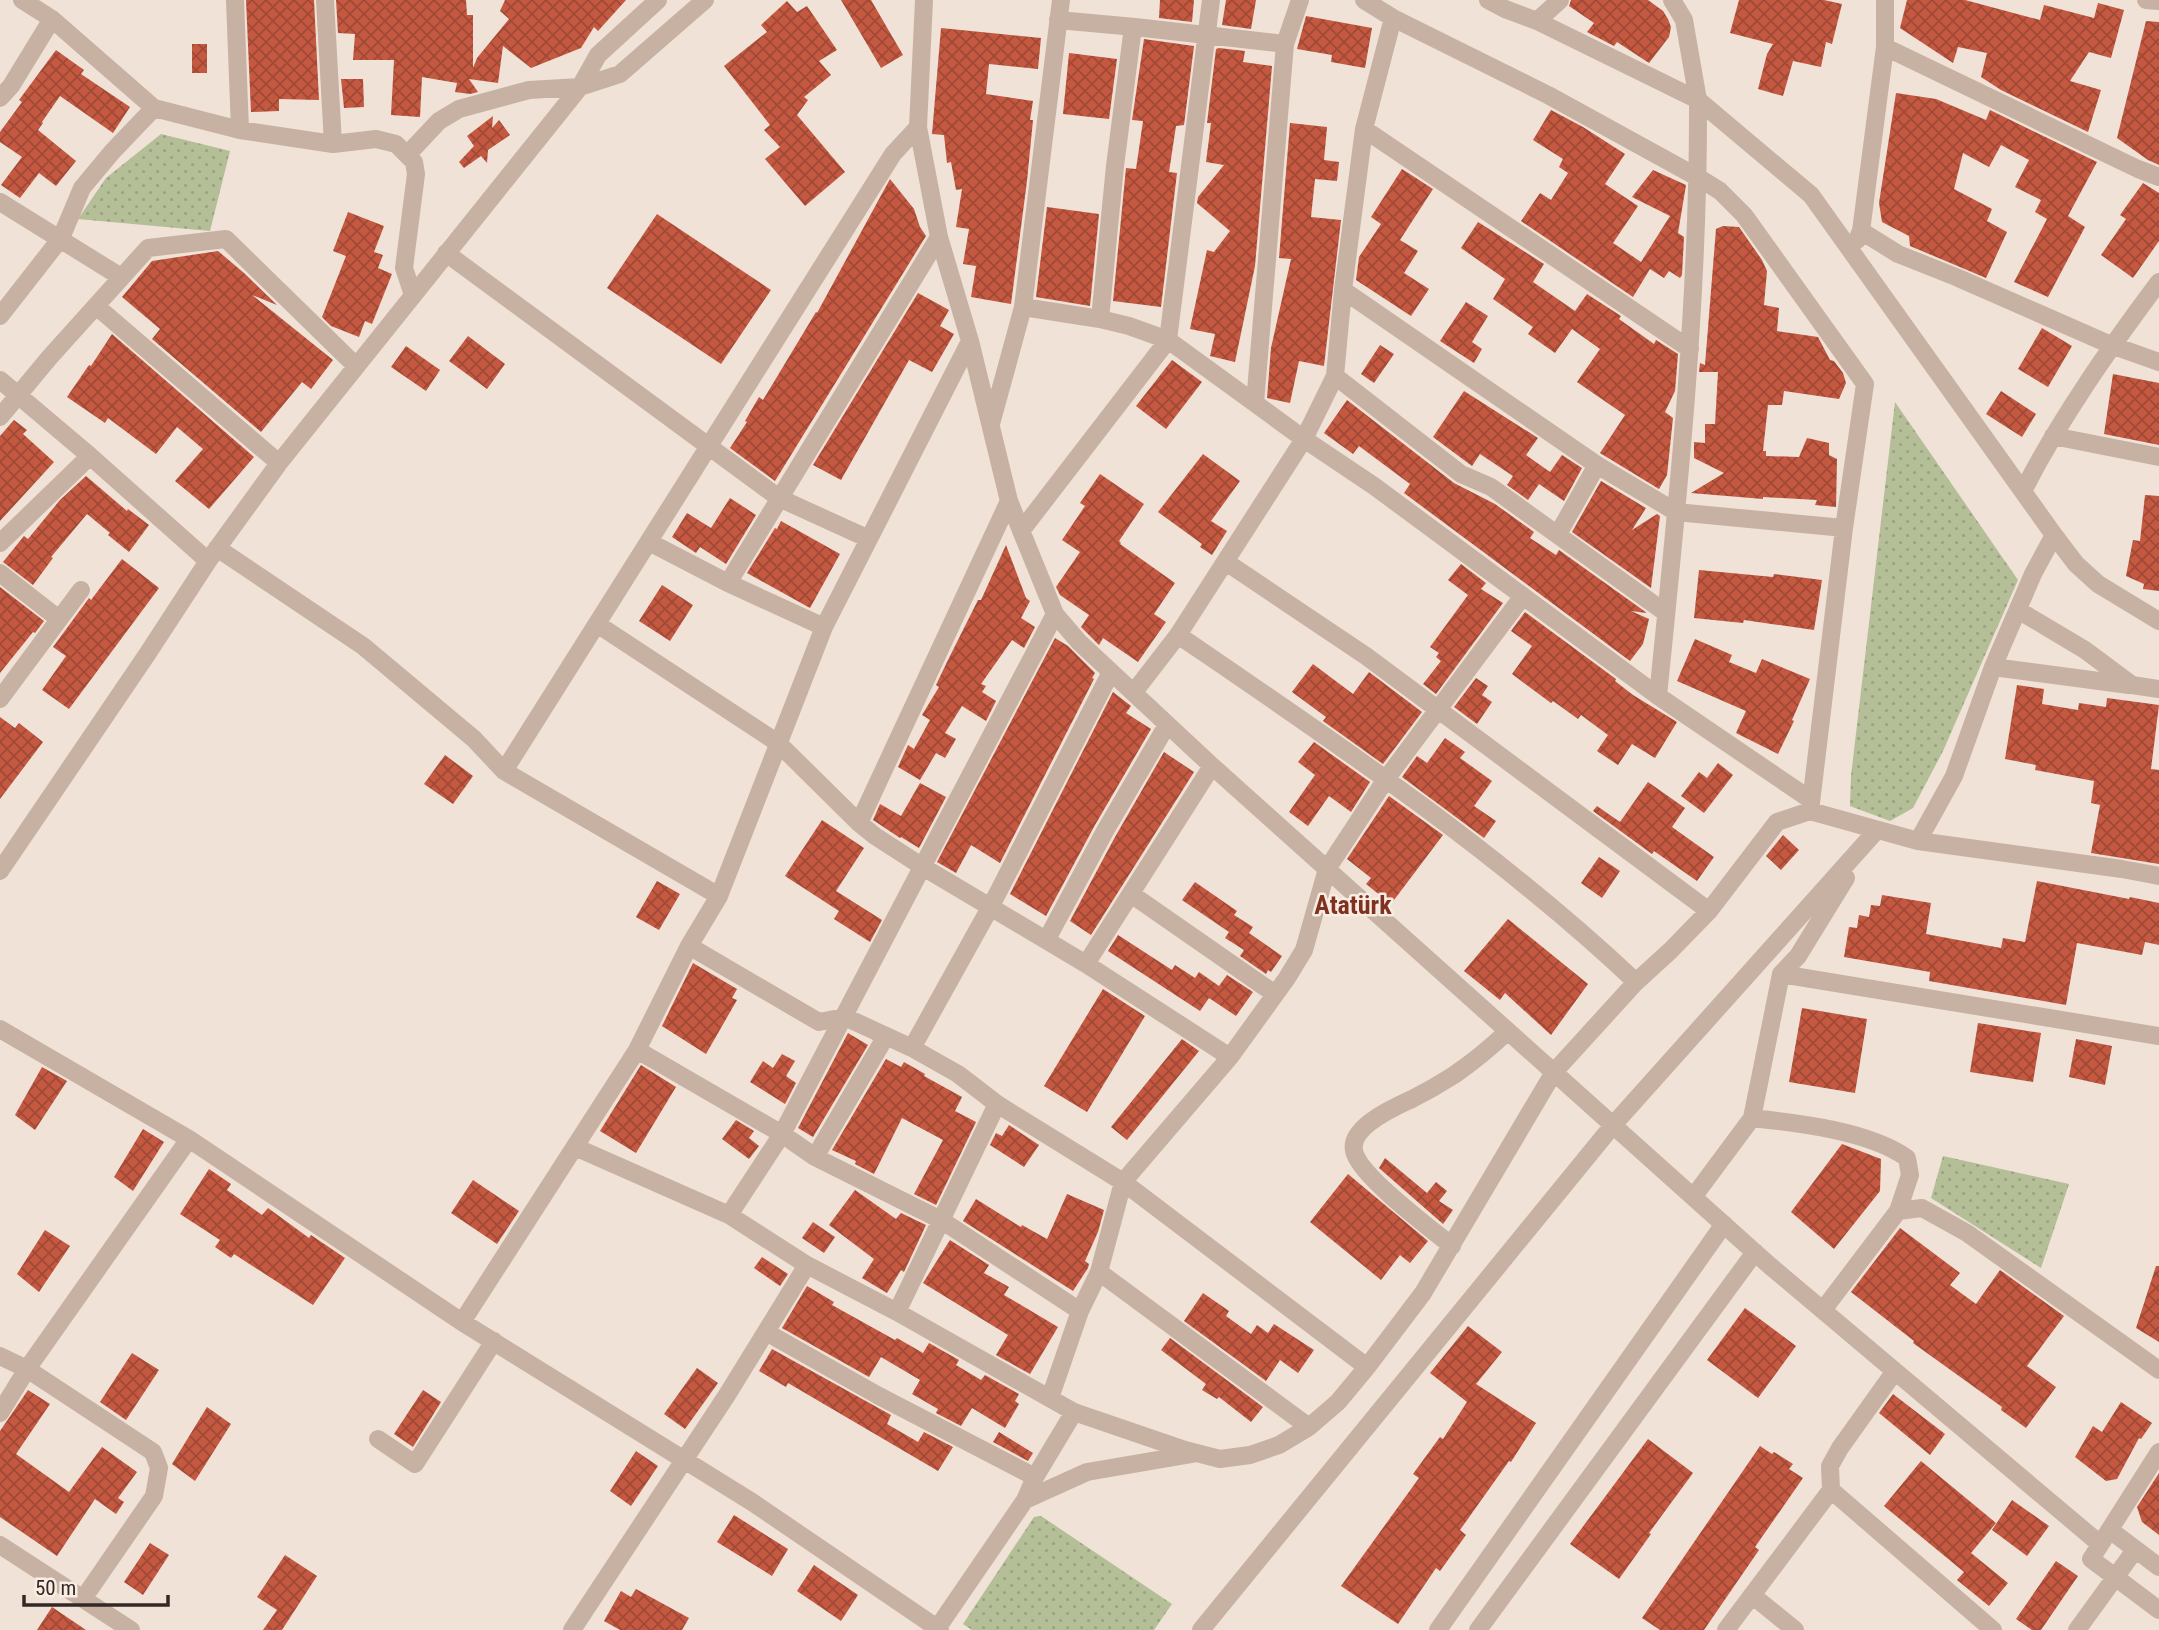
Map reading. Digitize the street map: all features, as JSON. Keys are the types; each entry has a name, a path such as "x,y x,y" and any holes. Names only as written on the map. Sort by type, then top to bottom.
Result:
{"street":[{"path":"22,0 52,19 154,107 240,130 333,144 376,139 396,144 414,162 416,174 404,268 413,295"},
{"path":"235,0 240,130"},
{"path":"325,0 333,144"},
{"path":"0,871 212,554 279,463 580,87 598,55 658,0"},
{"path":"407,155 439,121 459,109 529,90 580,87 620,74 705,0"},
{"path":"924,0 918,127 939,237 970,341 1009,501 1055,614 1079,642 1167,725 1755,1252 2100,1544 2115,1577 2159,1610"},
{"path":"991,426 1023,307 1061,0"},
{"path":"1021,531 1168,340 1211,0"},
{"path":"1255,403 1285,44 1300,0"},
{"path":"1364,0 1393,18 1548,94 1720,191 1744,215 1866,384 1844,527 1810,805"},
{"path":"1488,0 1537,21 1698,100 1811,195 2054,536 2098,584 2159,621"},
{"path":"1537,21 1560,0"},
{"path":"1658,696 1690,349 1699,178 1698,100 1684,20 1672,0"},
{"path":"1851,248 1861,231 1885,47 1885,0"},
{"path":"2146,0 2159,1"},
{"path":"1134,692 1178,635 1226,562 1304,439 1335,376 1364,129 1393,18"},
{"path":"0,98 11,86 52,19"},
{"path":"1058,20 1285,44"},
{"path":"1100,320 1115,166 1133,26"},
{"path":"1885,47 2159,177"},
{"path":"0,316 61,238 82,188 154,107"},
{"path":"504,771 893,154 918,127"},
{"path":"1364,129 1690,349"},
{"path":"0,201 121,277"},
{"path":"1861,231 1898,254 2111,345 2159,362"},
{"path":"728,583 939,237"},
{"path":"0,417 148,248 226,239 356,366"},
{"path":"446,253 779,498 869,539"},
{"path":"2023,491 2053,436 2111,345 2159,282"},
{"path":"1343,290 1597,465 1675,512 1844,527"},
{"path":"96,306 279,463"},
{"path":"1023,307 1129,326 1168,340 1304,439 1374,486 1810,805 1877,830 1917,841 2159,876"},
{"path":"463,1322 637,1050 689,946 719,896 824,627 970,341"},
{"path":"1335,376 1461,474 1491,488 1666,613"},
{"path":"0,380 212,554 363,646 474,738 504,771 719,896"},
{"path":"2053,436 2159,457"},
{"path":"0,543 90,456"},
{"path":"1558,534 1597,465"},
{"path":"859,823 1009,501"},
{"path":"1917,841 1954,776 1993,667 2054,536"},
{"path":"649,542 728,583 824,627"},
{"path":"1226,562 1366,656 1709,911"},
{"path":"0,573 59,619"},
{"path":"0,699 81,590"},
{"path":"1050,1398 1080,1311 1099,1272 1123,1182 1230,1057 1276,994 1304,950 1327,870 1386,779 1523,596"},
{"path":"2018,610 2085,650 2132,685"},
{"path":"729,1215 782,1134 1055,614"},
{"path":"597,624 779,743 859,823 923,867 1047,939 1230,1057"},
{"path":"1178,635 1386,779 1519,879 1636,982"},
{"path":"1993,667 2159,689"},
{"path":"912,1048 991,906 1111,672"},
{"path":"1047,939 1105,831 1167,725"},
{"path":"1086,964 1212,766"},
{"path":"575,1147 729,1215 807,1265 897,1312 1074,1412 1220,1459 1250,1455 1279,1445 1310,1427 1338,1402 1423,1293 1554,1072 1636,982 1709,911 1777,822 1810,805"},
{"path":"1694,1196 1752,1118 1781,974 1798,956 1877,830"},
{"path":"1201,1630 1614,1124 1877,830"},
{"path":"1131,894 1276,994"},
{"path":"689,946 819,1022 845,1017 912,1048 958,1074 997,1104 1123,1182 1367,1367"},
{"path":"1781,974 2159,1036"},
{"path":"0,1029 189,1139 463,1322 752,1502 938,1629 1025,1500 1035,1477 1074,1412"},
{"path":"1452,1246 1367,1173 1354,1154 1355,1142 1363,1129 1384,1111 1421,1094 1456,1073 1483,1054 1508,1031"},
{"path":"815,1157 853,1088 886,1036"},
{"path":"637,1050 782,1134 815,1157 941,1220 1080,1311"},
{"path":"897,1312 997,1104"},
{"path":"1752,1118 1836,1131 1895,1149 1908,1158 1910,1175 1898,1211 1823,1310"},
{"path":"0,1413 27,1369 189,1139"},
{"path":"1898,1211 1922,1208 1967,1233 2159,1370"},
{"path":"1438,1630 1724,1224"},
{"path":"1478,1630 1755,1252"},
{"path":"572,1630 684,1460 807,1265"},
{"path":"1099,1272 1310,1427"},
{"path":"766,1332 879,1396 1035,1477"},
{"path":"378,1439 415,1464 494,1341"},
{"path":"0,1356 27,1369 153,1452 159,1468 154,1496 83,1599"},
{"path":"1726,1630 1831,1490 1830,1466 1895,1371"},
{"path":"2100,1544 2159,1452"},
{"path":"1025,1500 1087,1472 1197,1453"},
{"path":"1831,1490 1993,1630"},
{"path":"2100,1544 2136,1550 2159,1567"},
{"path":"0,1545 131,1630"},
{"path":"2077,1630 2136,1550"},
{"path":"1752,1595 1795,1630"}],"green space":[{"path":"161,134 230,151 210,231 78,219 106,178"},
{"path":"1895,402 2018,580 1943,751 1913,808 1890,821 1850,806 1851,776"},
{"path":"1943,1156 2069,1184 2041,1268 1931,1198"},
{"path":"1041,1516 1172,1604 1154,1630 972,1630 963,1624 1034,1517"}],"building":[{"path":"246,0 314,0 319,100 279,99 279,111 251,112"},
{"path":"336,0 466,0 467,15 473,15 473,68 477,58 509,19 500,11 505,0 626,0 598,31 594,27 581,48 531,68 503,46 498,83 469,79 478,92 455,92 457,83 422,77 420,117 391,115 394,60 353,60 355,34 338,33"},
{"path":"841,0 871,0 903,55 881,68"},
{"path":"1160,0 1194,0 1192,22 1159,18"},
{"path":"1226,0 1256,0 1251,29 1222,25"},
{"path":"1571,0 1648,0 1663,11 1668,19 1671,27 1669,37 1649,63 1617,42 1614,46 1587,32 1594,23 1569,6"},
{"path":"1739,0 1824,0 1842,4 1832,44 1826,42 1821,67 1793,61 1783,96 1758,89 1767,54 1773,44 1730,33"},
{"path":"1907,0 1965,0 2040,20 2044,5 2094,18 2098,3 2124,10 2111,58 2089,52 2070,81 2101,90 2088,132 2001,90 1981,77 1987,53 1958,47 1953,63 1900,28"},
{"path":"787,1 797,12 807,6 837,50 819,61 831,75 804,97 808,100 797,115 845,172 805,206 765,159 780,147 764,130 770,125 724,66 767,32 761,25"},
{"path":"1306,16 1372,28 1365,68 1331,62 1332,55 1297,49"},
{"path":"2146,21 2159,22 2159,165 2117,138"},
{"path":"941,28 1041,38 1038,69 989,64 986,94 1033,101 1027,181 1011,304 971,297 976,266 963,264 969,229 956,227 962,189 956,190 951,162 947,163 944,135 932,134"},
{"path":"1144,39 1194,46 1184,125 1176,126 1169,172 1177,173 1161,307 1113,301 1126,168 1136,169 1143,121 1132,120"},
{"path":"192,44 207,44 207,73 192,73"},
{"path":"1216,49 1245,51 1243,62 1272,66 1255,266 1235,362 1210,356 1215,334 1190,329 1207,250 1214,252 1230,231 1197,203 1198,197 1224,165 1206,162 1211,123 1207,123"},
{"path":"56,50 84,70 81,74 130,107 113,133 60,96 38,130 76,161 56,186 39,173 20,198 1,185 22,157 0,142 0,132 22,102 19,100"},
{"path":"1069,53 1117,59 1109,119 1063,114"},
{"path":"341,79 363,79 364,107 344,108"},
{"path":"1896,93 1936,99 1986,120 1990,110 2097,162 2068,216 2085,227 2048,297 2014,282 2047,219 2035,212 2041,200 2015,187 2029,160 2001,145 1989,167 1963,153 1954,189 1992,209 1987,221 2007,232 1986,278 1910,246 1909,236 1882,222 1879,203"},
{"path":"1551,110 1625,154 1605,184 1638,206 1613,243 1641,262 1670,216 1632,197 1653,170 1686,185 1678,233 1684,237 1680,278 1669,271 1664,278 1650,269 1633,297 1521,221 1540,193 1551,200 1568,173 1559,167 1563,159 1533,140"},
{"path":"493,116 492,128 499,120 510,135 488,150 487,163 481,156 464,168 459,162 474,146 467,136"},
{"path":"1290,123 1327,127 1324,160 1339,162 1337,181 1315,179 1311,217 1341,220 1324,366 1299,361 1290,403 1267,398 1271,348 1291,259 1279,258"},
{"path":"1402,169 1433,189 1400,240 1418,251 1404,273 1429,289 1411,316 1356,280 1359,257 1381,224 1371,217"},
{"path":"890,179 914,209 926,236 775,481 730,448 759,397 763,400 817,313"},
{"path":"2143,183 2159,193 2159,241 2133,278 2101,255 2126,219 2120,215"},
{"path":"1047,207 1099,214 1090,306 1036,297"},
{"path":"348,212 384,226 374,252 383,255 378,268 392,274 372,324 365,321 359,337 331,326 322,317 346,256 333,251"},
{"path":"657,214 771,290 721,364 607,288"},
{"path":"1478,222 1544,264 1533,282 1575,311 1587,294 1621,316 1619,319 1654,344 1656,340 1678,354 1675,391 1665,412 1673,418 1667,475 1659,489 1600,453 1625,415 1577,382 1600,349 1572,329 1555,353 1528,334 1533,327 1493,299 1505,279 1461,248"},
{"path":"1723,226 1739,227 1762,260 1767,271 1764,305 1779,308 1777,331 1818,337 1830,360 1834,361 1843,373 1846,383 1839,399 1784,391 1782,405 1768,405 1763,451 1766,451 1766,456 1799,457 1807,438 1829,443 1829,455 1837,459 1836,507 1815,505 1817,500 1691,493 1724,473 1694,458 1694,442 1705,443 1705,424 1715,424 1718,372 1699,372 1700,363 1705,365 1716,229"},
{"path":"218,251 277,305 252,295 333,360 311,389 302,382 261,432 152,339 160,329 122,297 152,261"},
{"path":"918,293 949,310 940,326 954,334 932,372 909,360 841,480 813,465"},
{"path":"1466,302 1488,316 1472,342 1482,349 1474,363 1440,341"},
{"path":"2042,328 2072,346 2048,387 2018,369"},
{"path":"112,334 254,457 209,509 175,481 203,449 177,427 156,454 108,418 105,423 67,397"},
{"path":"468,336 505,364 487,389 449,361"},
{"path":"1380,345 1394,354 1374,383 1361,374"},
{"path":"406,346 440,370 426,391 391,367"},
{"path":"1172,360 1202,382 1166,429 1136,406"},
{"path":"2113,374 2159,383 2159,445 2104,434"},
{"path":"1464,391 1538,438 1526,455 1550,472 1562,455 1582,468 1564,501 1539,484 1528,500 1507,485 1513,476 1480,454 1472,466 1433,437"},
{"path":"2001,391 2036,414 2022,437 1986,414"},
{"path":"1347,400 1454,483 1495,504 1534,532 1530,538 1556,555 1559,550 1647,613 1631,611 1649,619 1643,644 1630,661 1404,493 1410,484 1359,446 1353,454 1324,433"},
{"path":"14,420 27,430 23,434 54,462 0,521 0,436"},
{"path":"1203,454 1240,481 1211,521 1227,531 1212,555 1200,547 1202,544 1158,512"},
{"path":"1100,474 1144,504 1119,541 1120,544 1175,583 1154,614 1166,622 1138,662 1103,638 1099,645 1081,627 1089,615 1060,595 1056,587 1080,552 1062,540 1085,506 1080,503"},
{"path":"86,476 127,511 128,509 149,525 129,552 87,514 51,557 53,558 33,585 3,562 24,536 28,539 60,500"},
{"path":"1601,481 1646,508 1632,530 1657,514 1660,516 1651,588 1572,532"},
{"path":"2145,495 2159,496 2159,591 2143,589 2144,584 2126,576 2133,540 2140,541"},
{"path":"730,498 756,515 726,564 700,547 696,553 672,537 687,513 711,528"},
{"path":"781,521 840,554 810,608 747,573"},
{"path":"1006,545 1026,598 1030,601 1021,618 1035,627 1024,648 1012,640 981,684 986,686 982,692 996,701 986,721 962,706 945,733 956,739 945,758 936,753 920,780 898,767 908,745 914,749 930,720 922,715 939,687 936,685 978,600 981,600"},
{"path":"122,559 159,588 69,709 42,690 66,656 53,647"},
{"path":"1461,564 1486,583 1481,589 1503,603 1436,694 1423,684 1441,661 1436,657 1439,653 1430,647 1468,595 1448,580"},
{"path":"1699,570 1822,580 1814,630 1744,620 1743,623 1694,618"},
{"path":"662,585 693,605 670,641 639,621"},
{"path":"0,587 44,621 0,673"},
{"path":"1525,612 1616,679 1615,681 1633,695 1677,722 1655,758 1632,744 1618,765 1597,751 1608,735 1581,715 1578,719 1553,701 1551,703 1512,674 1532,646 1511,631"},
{"path":"1055,638 1068,646 1095,673 1092,678 1094,679 1000,863 971,845 956,873 937,862"},
{"path":"1695,639 1732,655 1729,662 1756,673 1762,659 1810,679 1778,754 1736,733 1746,711 1677,681"},
{"path":"1313,664 1353,694 1369,672 1422,712 1383,764 1323,721 1326,717 1292,692"},
{"path":"1476,678 1488,686 1482,695 1492,702 1477,724 1454,707"},
{"path":"2017,685 2044,689 2042,704 2078,710 2079,703 2106,707 2107,698 2159,705 2151,769 2159,770 2159,864 2091,853 2100,805 2091,803 2094,781 2035,770 2036,765 2005,759"},
{"path":"1113,692 1131,706 1126,713 1151,729 1046,916 1010,894"},
{"path":"0,717 15,728 19,723 43,742 0,799"},
{"path":"1445,738 1465,752 1460,758 1492,781 1474,806 1496,821 1484,838 1402,777 1417,756 1427,763"},
{"path":"1314,742 1370,782 1351,812 1329,796 1308,826 1289,812 1315,775 1298,762"},
{"path":"1164,752 1194,772 1091,935 1070,921"},
{"path":"445,755 473,776 453,804 424,784"},
{"path":"1718,763 1733,775 1704,813 1681,796 1699,772 1707,778"},
{"path":"1648,782 1685,808 1672,827 1714,857 1697,881 1654,851 1652,854 1593,811 1597,806 1620,822"},
{"path":"920,783 946,797 919,848 873,820 880,804 901,816"},
{"path":"1389,796 1443,835 1391,904 1366,884 1371,878 1347,859"},
{"path":"822,820 864,848 836,891 882,920 870,942 834,919 839,911 785,876"},
{"path":"1783,835 1799,850 1781,870 1766,856"},
{"path":"1599,857 1620,871 1602,898 1581,883"},
{"path":"657,881 680,894 659,930 636,917"},
{"path":"2037,881 2159,903 2159,945 2145,942 2142,955 2077,943 2066,1005 1929,981 1930,972 1844,957 1849,927 1857,928 1859,915 1869,917 1871,905 1880,906 1882,895 1931,903 1926,934 2001,948 2003,938 2025,942"},
{"path":"1195,882 1237,911 1234,915 1253,927 1249,933 1282,956 1271,972 1268,970 1266,974 1240,956 1244,950 1225,938 1229,932 1182,900"},
{"path":"1508,919 1588,984 1551,1035 1505,993 1500,1000 1464,971"},
{"path":"1118,935 1172,970 1175,965 1195,978 1199,972 1219,986 1227,975 1253,992 1236,1016 1209,998 1200,1011 1108,951"},
{"path":"693,963 737,989 732,998 737,1000 706,1054 662,1026"},
{"path":"1103,989 1145,1016 1087,1112 1044,1086"},
{"path":"1802,1008 1867,1019 1855,1093 1789,1082"},
{"path":"1978,1023 2041,1033 2033,1082 1970,1072"},
{"path":"848,1033 868,1045 813,1137 798,1128"},
{"path":"1182,1039 1199,1051 1127,1140 1111,1127"},
{"path":"2076,1039 2112,1046 2105,1085 2069,1077"},
{"path":"782,1054 795,1061 786,1076 796,1083 785,1104 750,1082 763,1061 773,1068"},
{"path":"886,1059 901,1067 904,1062 962,1097 955,1111 976,1122 936,1205 914,1194 943,1140 902,1118 874,1174 855,1164 856,1161 832,1150"},
{"path":"641,1065 676,1087 636,1153 600,1131"},
{"path":"42,1067 67,1081 35,1130 15,1115"},
{"path":"736,1120 754,1131 749,1138 759,1146 749,1159 722,1139"},
{"path":"1009,1125 1039,1145 1024,1167 990,1145 996,1133 1002,1136"},
{"path":"143,1129 164,1142 133,1191 114,1177"},
{"path":"1842,1144 1881,1159 1880,1191 1834,1249 1791,1212"},
{"path":"1385,1158 1427,1193 1436,1182 1447,1191 1439,1201 1453,1210 1443,1224 1379,1168"},
{"path":"209,1169 231,1184 227,1190 262,1215 268,1208 309,1238 311,1235 345,1258 313,1305 234,1254 231,1258 215,1247 220,1240 180,1214"},
{"path":"1348,1174 1428,1241 1410,1263 1400,1255 1381,1280 1310,1222"},
{"path":"473,1180 519,1211 497,1244 451,1213"},
{"path":"855,1190 896,1219 901,1213 926,1225 904,1272 901,1270 887,1293 862,1278 874,1259 829,1225"},
{"path":"1067,1194 1104,1210 1085,1261 1089,1264 1088,1268 1073,1291 963,1221 976,1199 1021,1227 1022,1225 1047,1239"},
{"path":"813,1222 835,1237 824,1253 802,1238"},
{"path":"1900,1228 1960,1273 1950,1285 1976,1304 2000,1270 2064,1316 2027,1366 2056,1387 2026,1428 2001,1410 2002,1407 1913,1343 1914,1341 1851,1292"},
{"path":"45,1230 70,1246 39,1292 17,1274"},
{"path":"950,1240 989,1265 984,1273 1009,1287 1004,1295 1058,1327 1030,1374 996,1355 1008,1335 923,1283"},
{"path":"762,1257 788,1274 780,1286 754,1268"},
{"path":"2156,1266 2159,1266 2159,1342 2136,1328"},
{"path":"807,1286 834,1302 832,1305 895,1340 897,1338 923,1353 929,1343 959,1360 956,1365 981,1380 985,1375 1019,1394 1015,1401 1019,1404 1005,1428 972,1408 961,1426 936,1413 938,1409 912,1394 920,1380 881,1357 869,1377 782,1328"},
{"path":"1203,1293 1229,1311 1226,1316 1251,1334 1257,1325 1268,1333 1274,1324 1314,1350 1298,1373 1280,1360 1266,1381 1184,1321"},
{"path":"1745,1308 1796,1346 1758,1398 1707,1360"},
{"path":"1468,1326 1502,1352 1476,1384 1536,1423 1511,1462 1509,1461 1460,1530 1466,1535 1440,1571 1436,1568 1398,1624 1341,1586 1419,1478 1413,1474 1440,1437 1443,1439 1467,1402 1430,1373"},
{"path":"1170,1338 1263,1407 1251,1422 1219,1397 1217,1399 1202,1390 1206,1384 1161,1350"},
{"path":"772,1349 891,1415 887,1424 918,1442 924,1432 953,1447 938,1471 788,1383 786,1387 759,1371"},
{"path":"132,1353 159,1370 126,1420 100,1402"},
{"path":"697,1368 718,1383 685,1429 664,1414"},
{"path":"28,1390 50,1404 16,1454 69,1492 102,1447 137,1472 118,1498 124,1502 116,1514 95,1499 57,1556 0,1517 0,1431"},
{"path":"423,1390 441,1402 413,1447 394,1434"},
{"path":"1893,1394 1945,1434 1930,1455 1879,1413"},
{"path":"2121,1402 2152,1423 2141,1439 2139,1438 2117,1479 2106,1481 2075,1457 2093,1426 2102,1432"},
{"path":"207,1407 231,1424 195,1481 172,1464"},
{"path":"999,1432 1033,1453 1028,1461 993,1442"},
{"path":"1648,1439 1693,1473 1619,1579 1570,1544"},
{"path":"1760,1446 1793,1464 1789,1469 1803,1478 1755,1547 1759,1550 1704,1630 1660,1630 1642,1618"},
{"path":"636,1451 658,1466 631,1506 610,1491"},
{"path":"1921,1461 1996,1523 1971,1553 2008,1583 1989,1606 1957,1580 1964,1572 1884,1506"},
{"path":"2159,1473 2159,1535 2142,1522 2137,1507"},
{"path":"2012,1500 2049,1526 2027,1556 1992,1530"},
{"path":"734,1515 788,1549 772,1576 717,1542"},
{"path":"150,1543 169,1555 143,1595 124,1582"},
{"path":"285,1555 317,1576 282,1630 263,1630 277,1610 257,1597"},
{"path":"2056,1561 2078,1576 2041,1630 2032,1630 2016,1619"},
{"path":"814,1565 858,1595 841,1621 797,1591"},
{"path":"636,1589 689,1618 682,1630 620,1630 604,1621 621,1591 631,1597"},
{"path":"52,1607 86,1630 37,1630"}],"district":[{"name":"Atatürk","path":"1353,905"}]}
